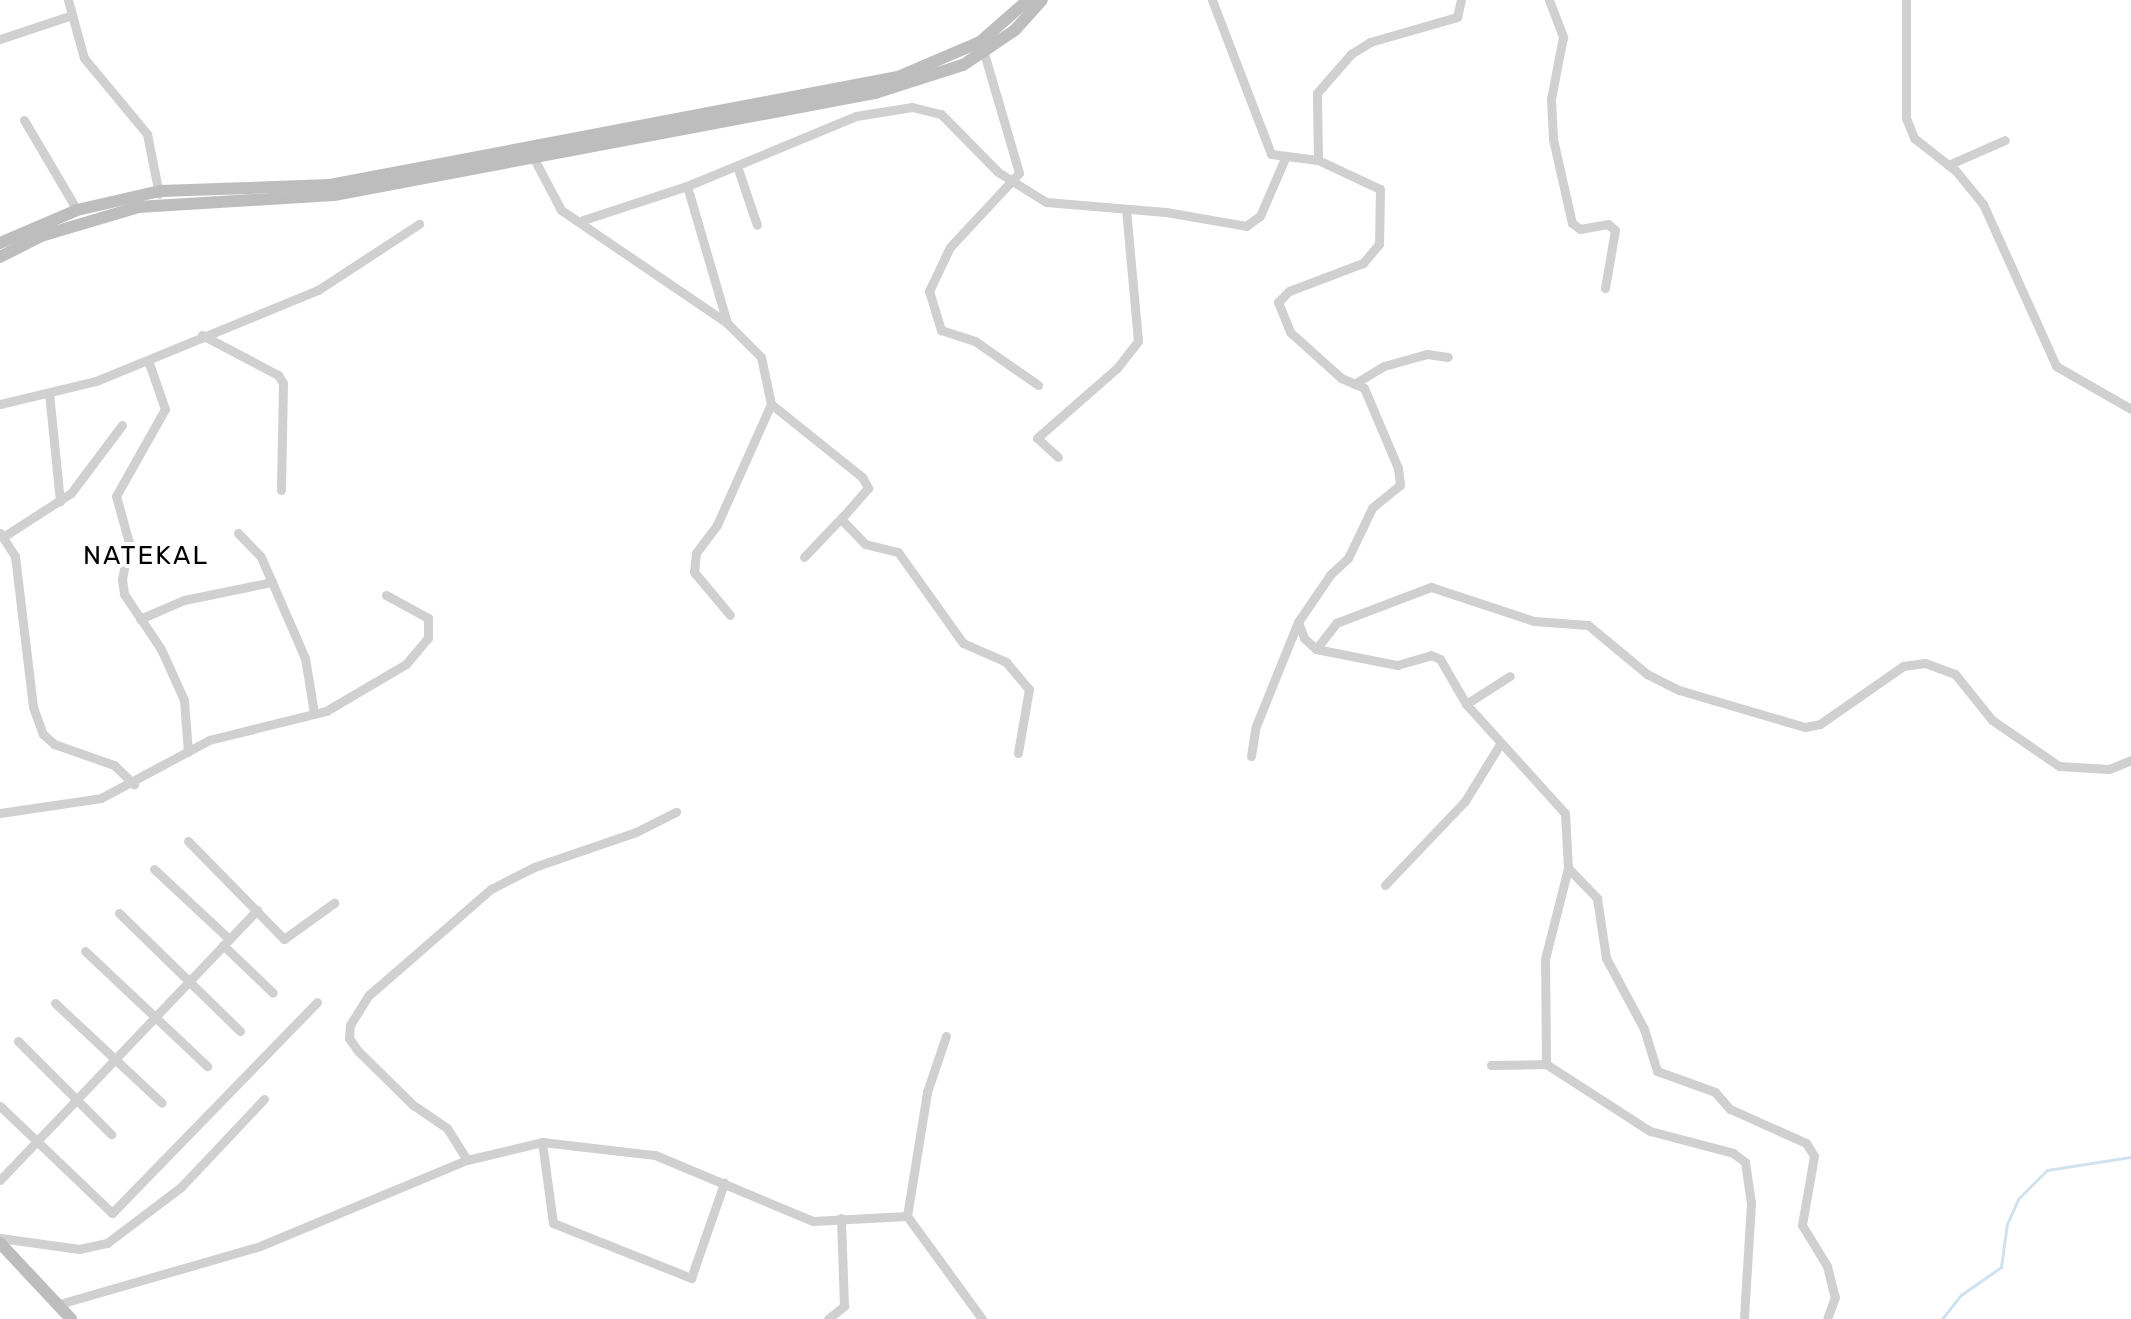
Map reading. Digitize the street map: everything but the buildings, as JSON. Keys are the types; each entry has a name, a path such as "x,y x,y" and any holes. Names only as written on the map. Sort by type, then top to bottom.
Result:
{"main road":[{"path":"0,243 77,210 158,198 334,195 898,77 980,42 1028,0"},
{"path":"530,152 875,93 927,80 984,53 1042,0"},
{"path":"0,257 64,228 158,198"},
{"path":"0,1240 71,1319"}],"street":[{"path":"68,0 84,58 147,134 158,198"},
{"path":"1212,0 1271,154 1318,160 1380,189 1379,244 1363,263 1289,291 1278,302 1290,332 1333,372 1364,388 1398,468 1400,485 1372,508 1348,558 1330,575 1298,622 1256,726 1251,756"},
{"path":"1318,160 1317,93 1351,54 1370,42 1457,17 1461,0"},
{"path":"1549,0 1563,37 1551,99 1553,139 1572,223 1580,229 1608,224 1615,230 1605,288"},
{"path":"1906,0 1906,118 1914,138 1948,165 1983,204 2056,366 2131,409"},
{"path":"0,39 72,15"},
{"path":"984,53 1019,173 950,247 929,291 941,330 975,341 1038,385"},
{"path":"583,220 687,186 856,116 912,107 941,114 998,172 1046,202 1246,226 1260,216 1285,158"},
{"path":"24,120 77,210"},
{"path":"1948,165 2005,140"},
{"path":"530,152 561,210 583,220 727,323 761,357 771,404 717,525 696,553 694,572 730,615"},
{"path":"737,166 757,225"},
{"path":"687,186 727,323"},
{"path":"1058,457 1037,438 1117,368 1138,341 1126,210"},
{"path":"0,404 49,393 148,360 202,335 318,290 419,224"},
{"path":"202,335 278,375 283,383 281,490"},
{"path":"1354,384 1374,368 1427,354 1448,357"},
{"path":"148,360 165,409 116,496 129,543 124,594 161,649 184,700 188,752"},
{"path":"49,393 60,501"},
{"path":"771,404 862,477 868,488 804,557"},
{"path":"122,425 60,501 1,535 15,556 33,707 43,734 114,765 134,784"},
{"path":"841,519 865,544 898,552 963,643 1006,662 1029,689 1018,753"},
{"path":"238,533 261,557 305,658 314,713"},
{"path":"140,619 184,600 272,582"},
{"path":"1316,649 1336,623 1431,587 1534,621 1588,625 1647,674 1679,690 1805,727 1820,724 1903,666 1925,663 1955,674 1992,720 2059,766 2109,769 2131,760"},
{"path":"0,813 101,798 134,784 209,740 314,713 406,664 428,638 428,618 386,595"},
{"path":"1298,622 1304,638 1316,649 1397,665 1431,655 1440,659 1466,704 1565,813 1568,868 1545,959 1546,1064"},
{"path":"1466,704 1510,676"},
{"path":"1385,885 1465,801 1500,744"},
{"path":"467,1160 447,1128 413,1105 358,1051 349,1038 350,1025 369,995 491,889 534,867 636,832 676,812"},
{"path":"188,841 288,939 334,903"},
{"path":"1568,868 1602,910 1606,958 1644,1029 1657,1071 1715,1092 1730,1109 1806,1143 1814,1156 1802,1225 1827,1266 1835,1297 1827,1319"},
{"path":"154,869 273,993"},
{"path":"0,1180 257,910"},
{"path":"119,913 240,1031"},
{"path":"85,951 207,1066"},
{"path":"0,1106 106,1211 118,1210 317,1002"},
{"path":"55,1003 162,1103"},
{"path":"946,1036 927,1092 907,1216 982,1319"},
{"path":"18,1041 111,1134"},
{"path":"1491,1065 1546,1064 1650,1131 1733,1153 1745,1162 1751,1203 1744,1319"},
{"path":"0,1240 79,1249 107,1243 181,1187 264,1099"},
{"path":"542,1142 553,1223 691,1278 724,1183"},
{"path":"56,1305 260,1246 467,1160 542,1142 655,1155 813,1221 907,1216"},
{"path":"828,1319 844,1306 841,1218"}],"waterway":[{"path":"1942,1319 1961,1295 2001,1267 2007,1224 2018,1199 2047,1170 2131,1157"}],"district":[{"name":"NATEKAL","path":"146,556"}]}
